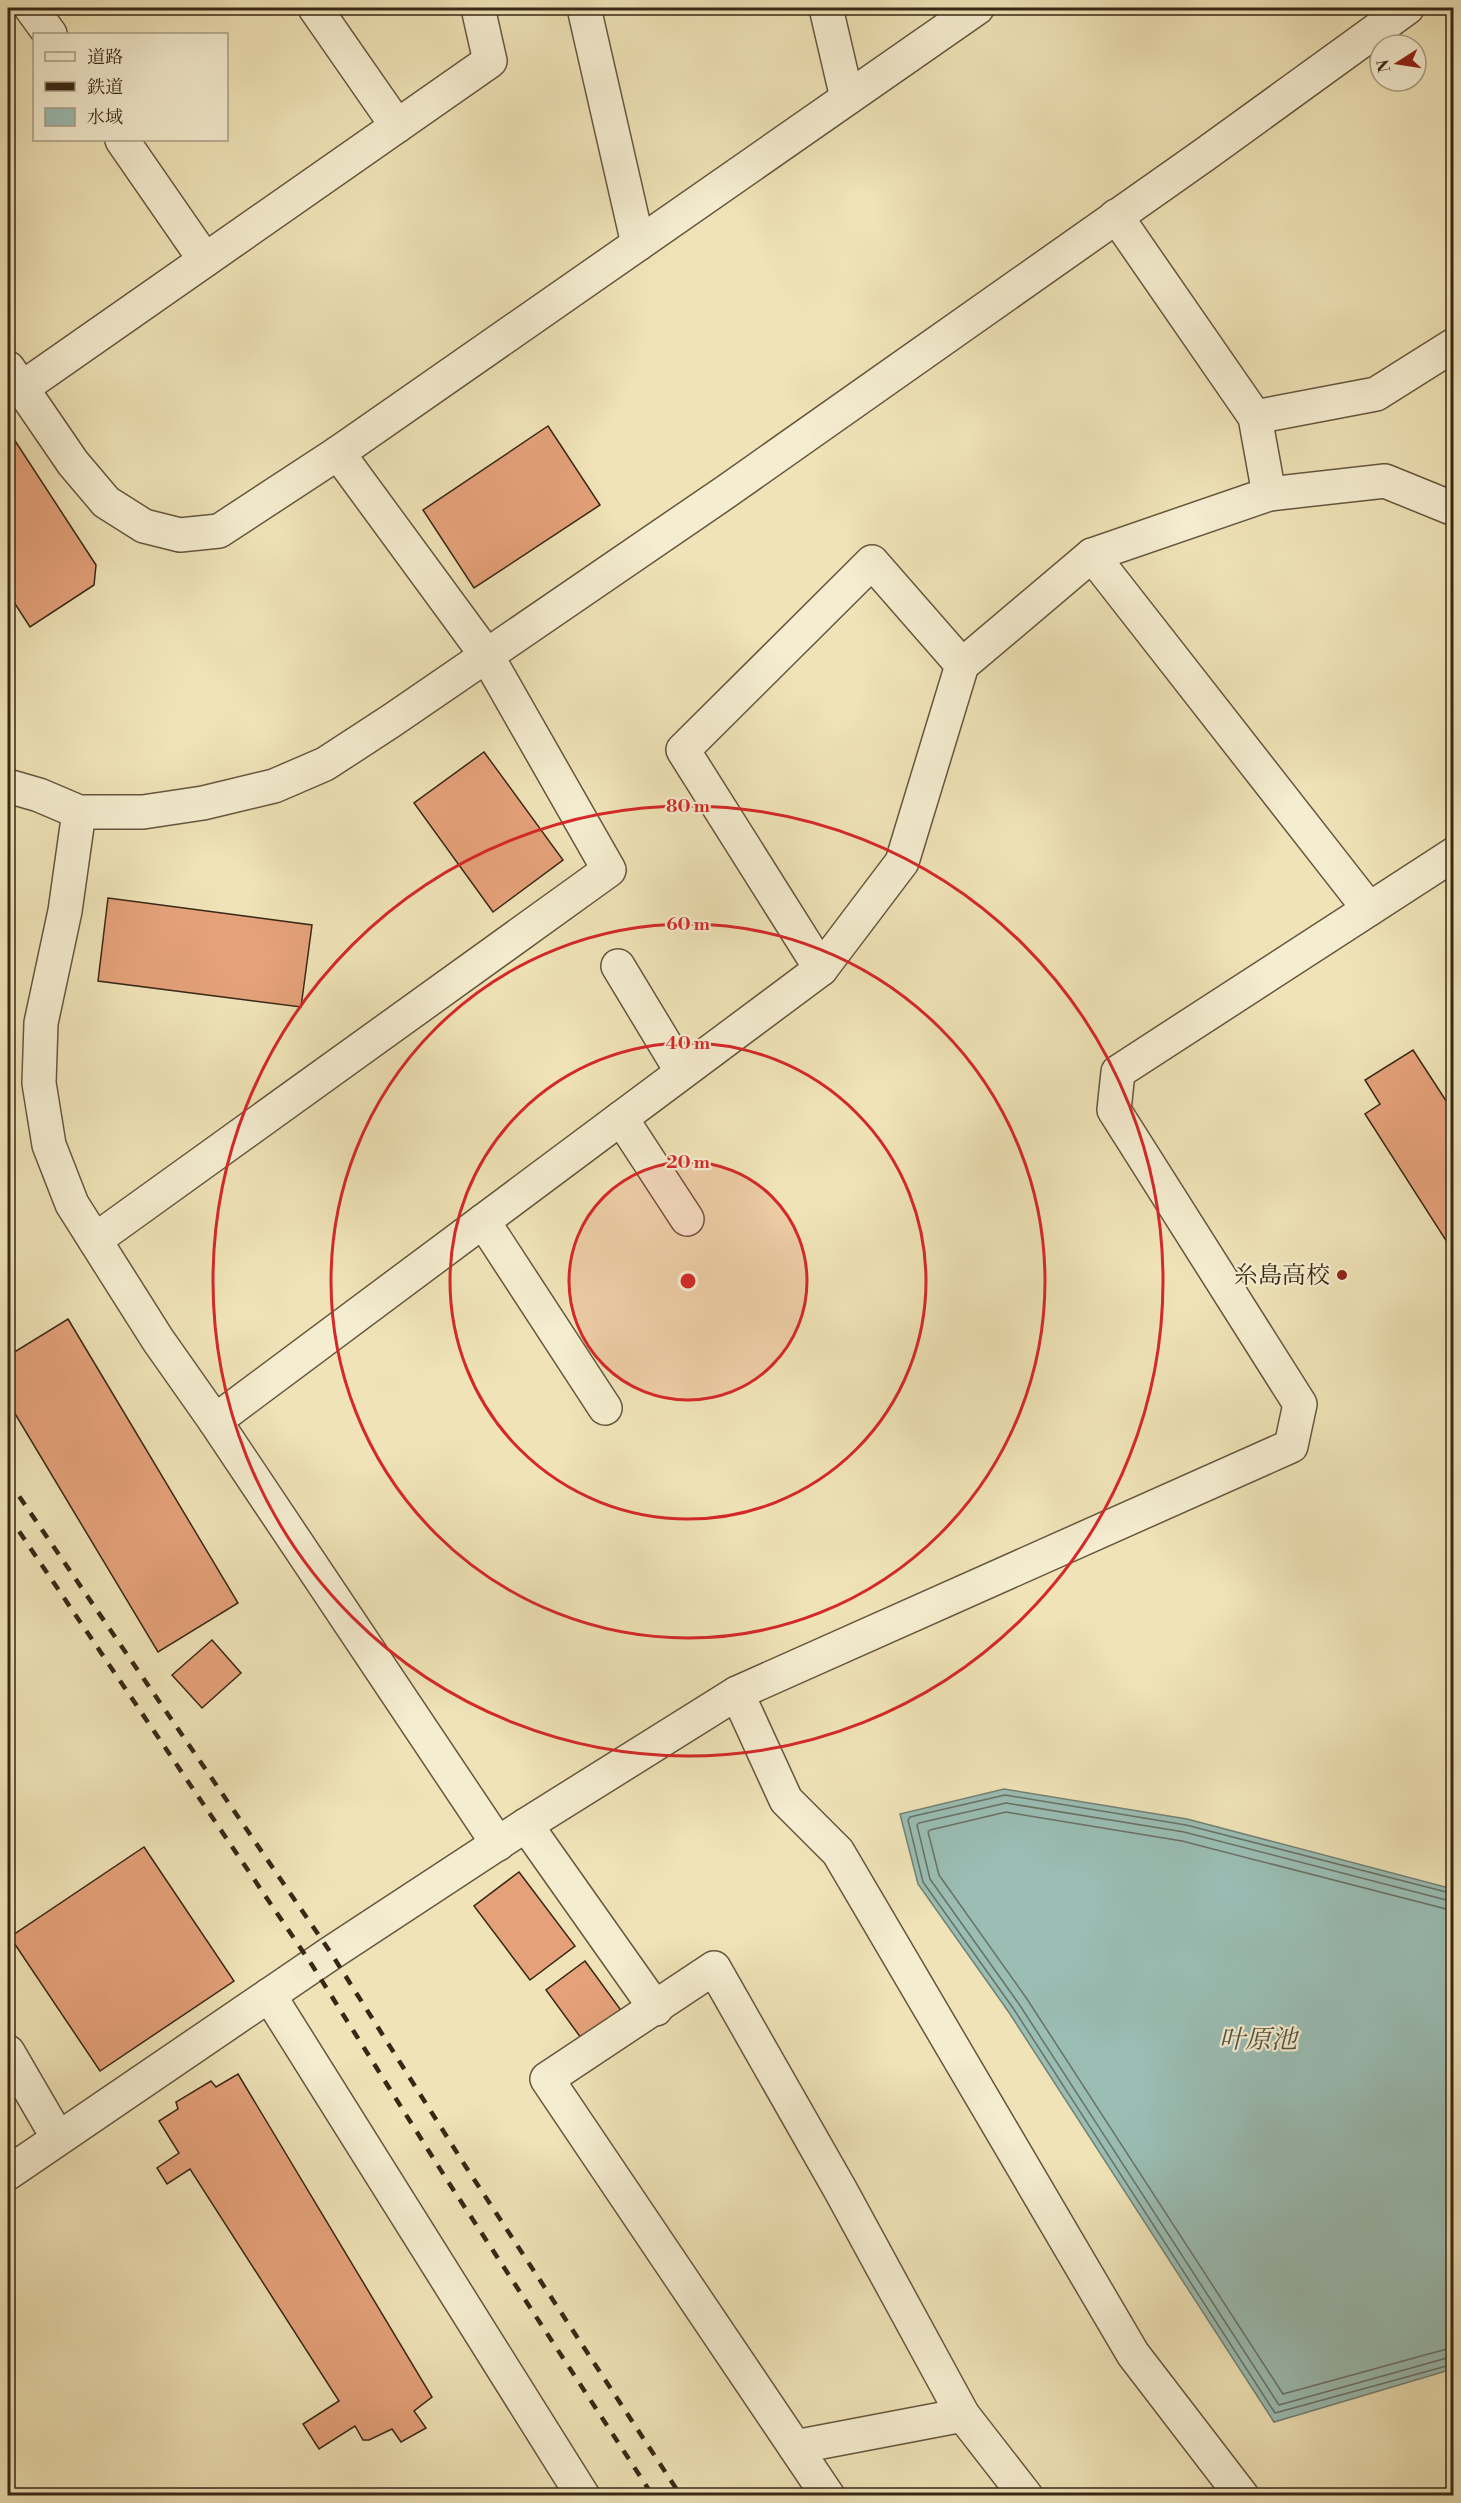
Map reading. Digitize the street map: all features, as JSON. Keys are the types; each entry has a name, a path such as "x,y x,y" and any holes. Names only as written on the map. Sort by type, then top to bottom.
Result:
{"street":[{"path":"32,8 49,33"},
{"path":"315,8 397,126"},
{"path":"478,8 490,62 205,260 15,378 73,462 106,502 144,526 180,535 219,531 338,453 977,8"},
{"path":"584,8 638,244"},
{"path":"826,8 847,98"},
{"path":"8,786 39,795 78,812 143,812 203,803 274,786 325,764 717,498 1116,216 1393,12"},
{"path":"123,141 205,260"},
{"path":"1116,216 1255,417 1269,494"},
{"path":"1255,417 1376,394 1454,345"},
{"path":"95,1240 609,870 487,656 338,453"},
{"path":"215,1420 821,969 902,862 962,664 1092,555 1269,494 1385,481 1454,509"},
{"path":"1092,555 1369,909"},
{"path":"821,969 683,750 872,562 962,664"},
{"path":"78,812 65,911 41,1023 39,1083 49,1144 72,1204 158,1340 215,1420 498,1844"},
{"path":"8,2173 269,1995 526,1825 737,1693 1291,1446 1300,1404 1114,1110 1118,1072 1454,854"},
{"path":"618,966 682,1072"},
{"path":"621,1118 687,1219"},
{"path":"483,1221 605,1408"},
{"path":"737,1693 786,1800 838,1852 1133,2354 1242,2496"},
{"path":"526,1825 656,2009"},
{"path":"828,2496 547,2079 656,2009 714,1968 841,2191 963,2415 1026,2496"},
{"path":"269,1995 583,2496"},
{"path":"8,2052 58,2138"},
{"path":"795,2447 963,2415"}],"water":[{"name":"叶原池","path":"1004,1789 1187,1819 1453,1889 1453,2369 1274,2422 1008,2011 918,1884 900,1814"}],"building":[{"path":"548,426 600,505 474,588 423,510"},
{"path":"8,430 96,565 94,585 30,627 8,593"},
{"path":"484,752 563,860 493,912 414,803"},
{"path":"108,898 312,925 301,1007 98,981"},
{"path":"1413,1050 1454,1113 1454,1253 1365,1114 1380,1104 1365,1080"},
{"path":"68,1319 238,1603 158,1652 8,1402 8,1356"},
{"path":"212,1640 241,1673 202,1708 172,1675"},
{"path":"144,1847 234,1981 100,2071 10,1937"},
{"path":"519,1872 575,1946 530,1980 474,1906"},
{"path":"585,1961 623,2013 584,2042 546,1990"},
{"path":"238,2074 432,2397 414,2411 426,2428 401,2442 392,2429 369,2440 363,2440 355,2426 319,2449 303,2424 339,2401 190,2169 167,2184 157,2168 179,2153 159,2121 178,2109 176,2102 211,2081 216,2087"}],"railway":[{"path":"8,1480 331,1953 466,2167 681,2496"},
{"path":"8,1515 312,1965 447,2180 653,2496"}],"place":[{"name":"糸島高校","path":"1342,1275"}]}
